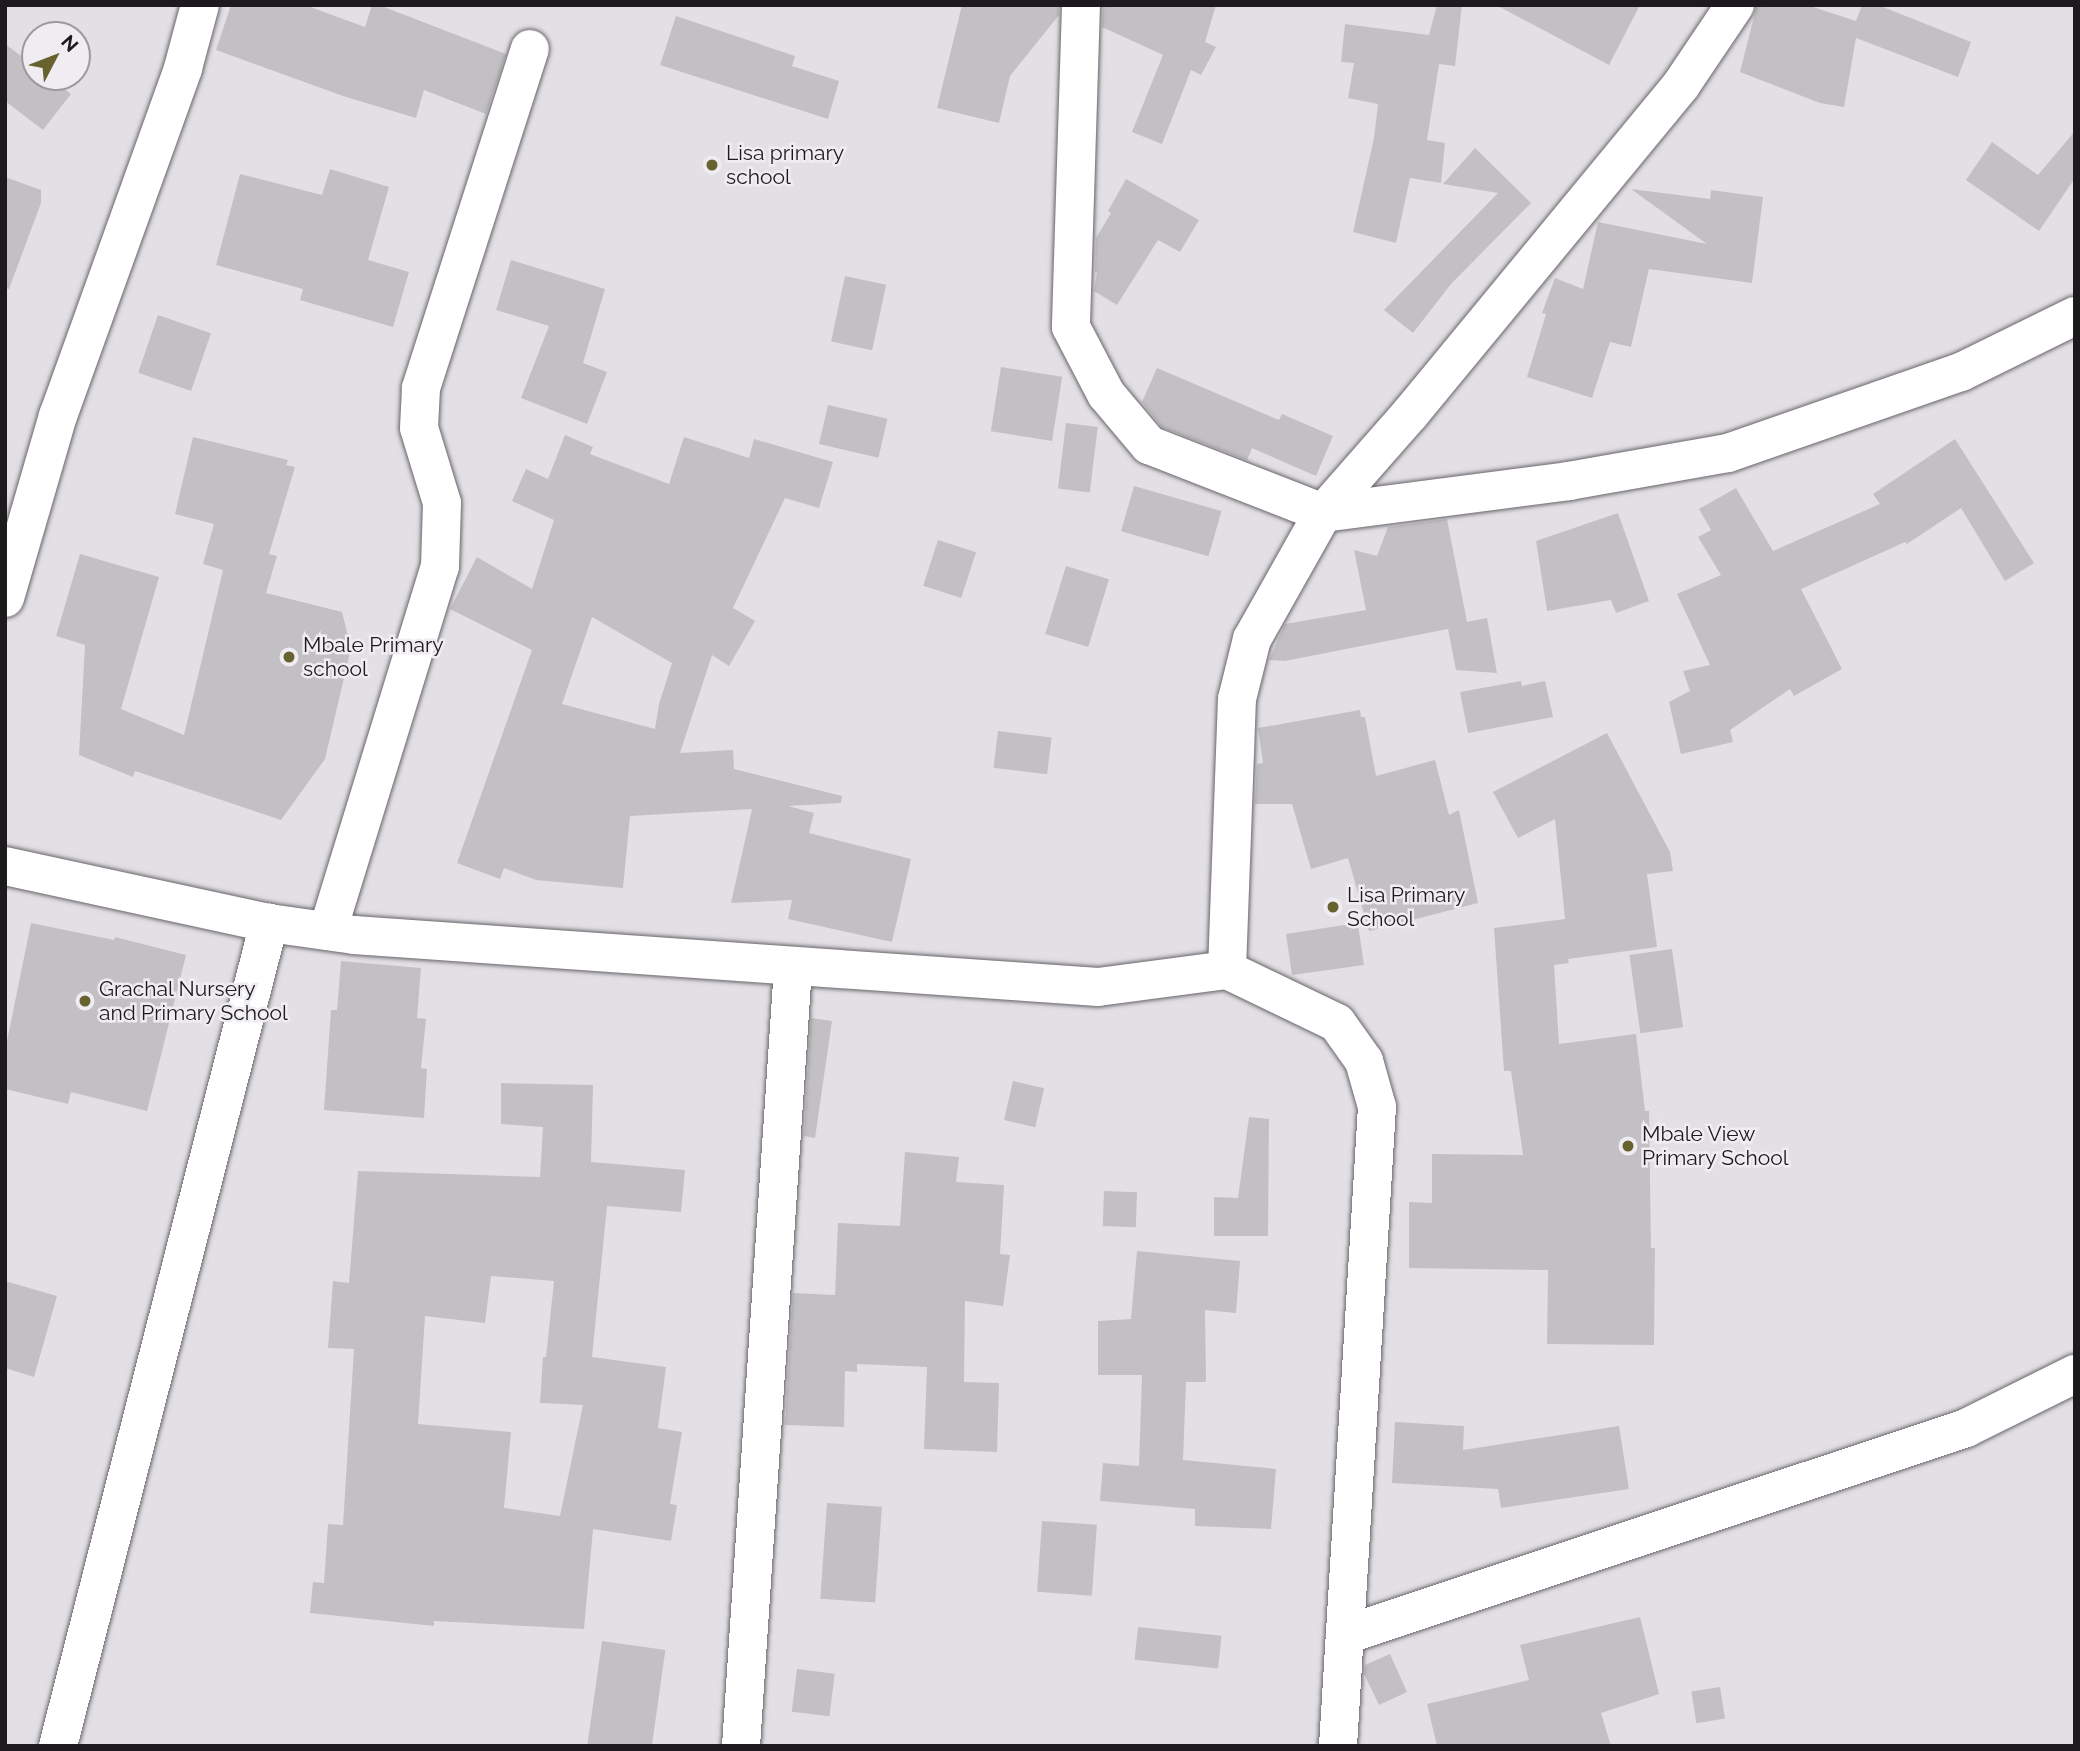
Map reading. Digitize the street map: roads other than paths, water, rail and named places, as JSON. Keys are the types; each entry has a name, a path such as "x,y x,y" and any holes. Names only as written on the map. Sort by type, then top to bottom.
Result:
{"street":[{"path":"5,598 58,415 183,68 200,5"},
{"path":"1081,5 1071,327 1106,394 1149,445 1323,513 1569,481 1728,453 1961,372 2075,316"},
{"path":"1227,971 1237,699 1252,639 1323,513 1410,414 1672,96 1735,5"},
{"path":"328,930 440,567 442,503 419,428 421,388 530,49"},
{"path":"5,866 269,923 354,935 1098,987 1227,971 1337,1023 1364,1061 1377,1107 1338,1746"},
{"path":"58,1746 269,923"},
{"path":"741,1746 793,967"},
{"path":"1345,1635 1966,1428 2075,1374"}],"place":[{"name":"Lisa primary school","path":"712,165"},
{"name":"Mbale Primary school","path":"289,657"},
{"name":"Lisa Primary School","path":"1333,907"},
{"name":"Grachal Nursery and Primary School","path":"85,1001"},
{"name":"Mbale View Primary School","path":"1628,1146"}]}
